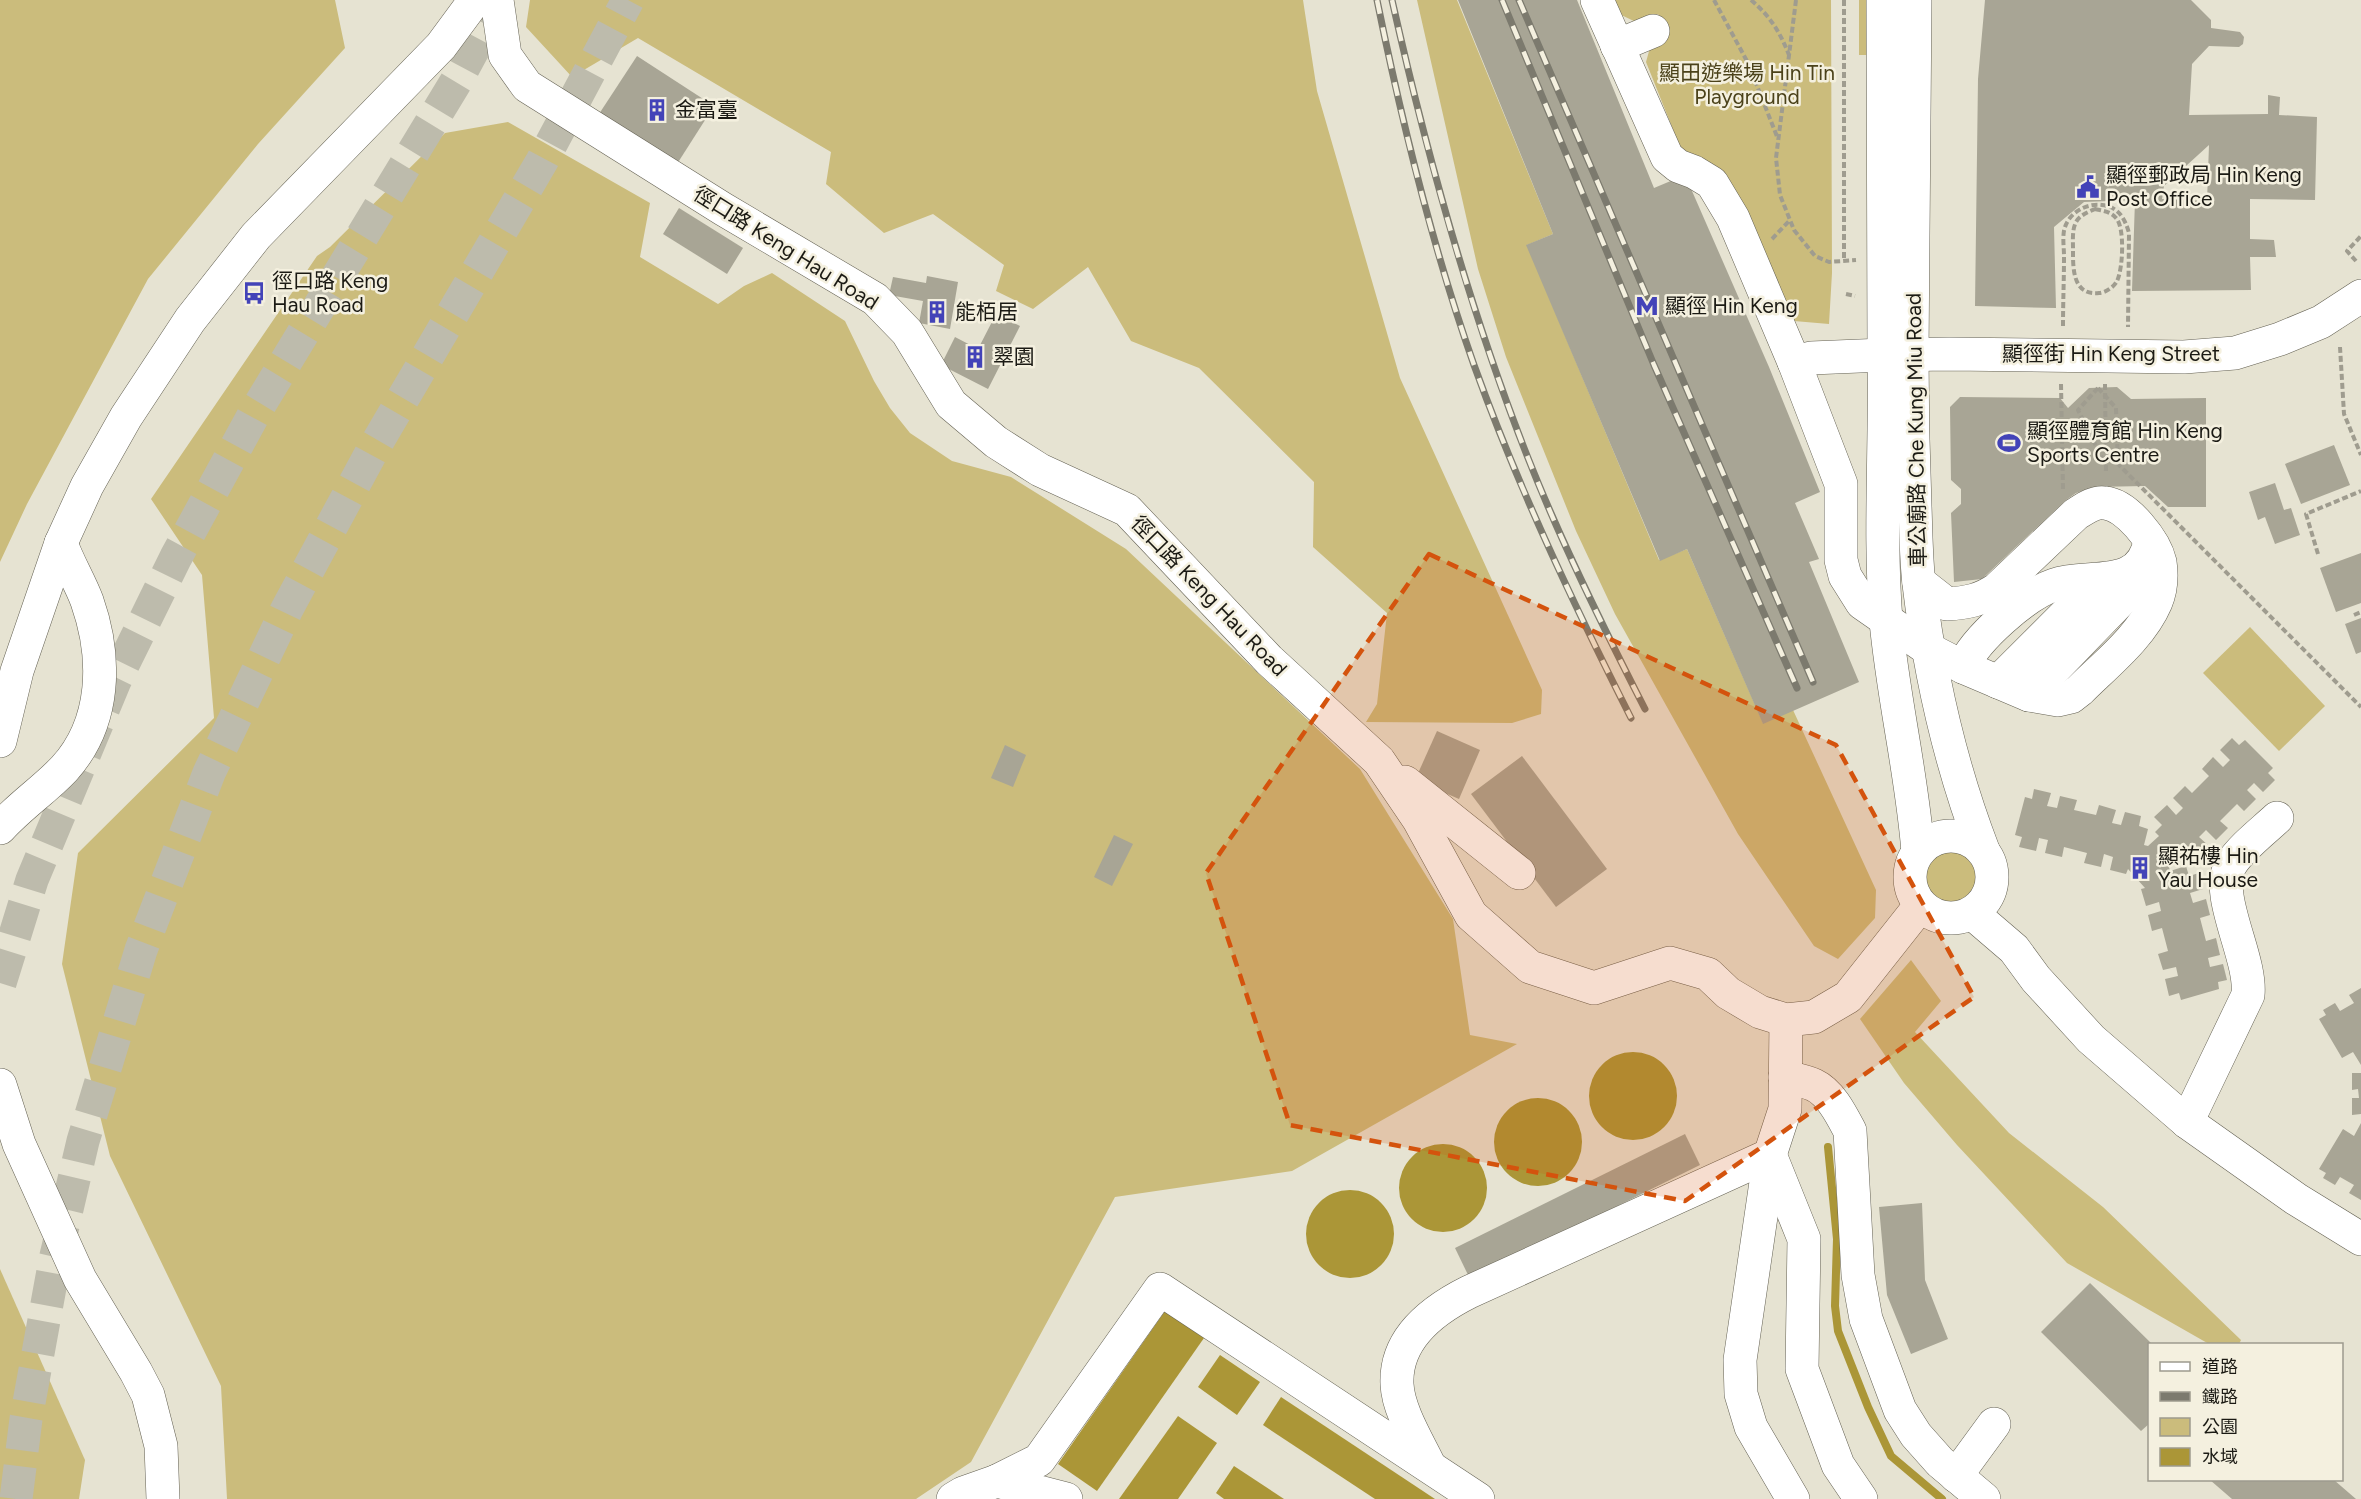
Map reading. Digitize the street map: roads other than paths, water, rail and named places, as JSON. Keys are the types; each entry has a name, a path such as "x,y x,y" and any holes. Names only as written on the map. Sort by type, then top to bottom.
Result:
{"street":[{"path":"0,741 17,671 61,543 106,448 165,356 225,273 264,228 441,46 475,0"},
{"name":"徑口路 Keng Hau Road","path":"497,0 505,55 527,86 723,209 875,299 907,332 951,404 996,442 1040,470 1127,510 1269,660 1373,756 1419,820 1471,915 1530,967 1594,988 1670,963 1708,974 1728,993 1760,1012 1786,1020 1814,1017 1848,997 1920,906"},
{"path":"1597,0 1667,157 1677,166 1694,172 1712,183 1723,198 1794,362 1841,484 1841,560 1845,576 1862,603 1928,649 1979,674 2029,694 2058,700 2071,697 2080,690 2142,626 2155,603 2161,586 2155,551 2130,516 2119,507 2105,502 2090,506 2076,514 1997,589 1983,598 1947,604 1918,582"},
{"name":"車公廟路 Che Kung Miu Road","path":"1883,0 1898,355 1918,582 1938,705 1951,758 1983,850"},
{"name":"車公廟路 Che Kung Miu Road","path":"1915,0 1898,355 1886,419 1883,548 1887,621 1897,711 1914,805 1918,852"},
{"path":"1617,46 1653,31"},
{"name":"顯徑街 Hin Keng Street","path":"1794,362 1811,358 1898,355 2184,357 2235,353 2280,339 2321,322 2360,301"},
{"path":"0,828 64,768 84,741 95,715 100,683 98,642 86,598 71,570 61,543"},
{"path":"1979,674 1972,651 2024,600 2048,587 2115,579 2133,569 2148,553 2155,551"},
{"path":"1373,756 1519,873"},
{"path":"2187,1122 2248,996 2247,974 2227,894 2227,874 2235,858 2277,818"},
{"path":"1960,836 1972,841 1983,850 1991,864 1993,879 1990,891 1983,903 1972,913 1958,918 1945,919 1920,906 1909,882 1910,866 1918,852 1929,842 1942,837 1960,836"},
{"path":"1972,913 2014,949 2036,979 2091,1039 2187,1122 2296,1199 2361,1239"},
{"path":"1786,1020 1785,1109 1770,1155 1740,1360 1741,1394 1751,1426 1793,1499"},
{"path":"1785,1077 1815,1085 1841,1114 1850,1131 1858,1275 1866,1319 1900,1410 1916,1436 1956,1476 1984,1499"},
{"path":"0,1085 19,1144 80,1279 148,1395 177,1499"},
{"path":"1430,1467 1406,1417 1396,1384 1401,1351 1421,1325 1443,1305 1469,1292 1770,1155"},
{"path":"1770,1155 1804,1239 1802,1369 1838,1465 1861,1499"},
{"path":"952,1499 998,1481 1039,1460 1160,1289 1478,1499"},
{"path":"1956,1476 1994,1424"},
{"path":"161,1446 163,1499"},
{"path":"998,1481 1066,1499"}],"water":[{"path":"1633,1052 1650,1055 1664,1065 1674,1079 1677,1096 1674,1113 1664,1127 1650,1137 1633,1140 1616,1137 1602,1127 1592,1113 1589,1096 1592,1079 1602,1065 1616,1055"},
{"path":"1538,1098 1555,1101 1569,1111 1579,1125 1582,1142 1579,1159 1569,1173 1555,1183 1538,1186 1521,1183 1507,1173 1497,1159 1494,1142 1497,1125 1507,1111 1521,1101"},
{"path":"1443,1144 1460,1147 1474,1157 1484,1171 1487,1188 1484,1205 1474,1219 1460,1229 1443,1232 1426,1229 1412,1219 1402,1205 1399,1188 1402,1171 1412,1157 1426,1147"},
{"path":"1350,1190 1367,1193 1381,1203 1391,1217 1394,1234 1391,1251 1381,1265 1367,1275 1350,1278 1333,1275 1319,1265 1309,1251 1306,1234 1309,1217 1319,1203 1333,1193"},
{"path":"1165,1311 1204,1338 1097,1491 1058,1464"},
{"path":"1220,1355 1260,1382 1237,1415 1198,1387"},
{"path":"1281,1397 1435,1499 1375,1499 1263,1425"},
{"path":"1178,1416 1217,1443 1178,1499 1119,1499"},
{"path":"1234,1466 1284,1499 1224,1499 1216,1493"}],"waterway":[{"path":"1828,1147 1837,1239 1835,1306 1838,1331 1868,1407 1891,1456 1942,1499"}],"tunnel":[{"path":"0,983 32,880 115,681 176,557 254,414 457,80 500,0"},
{"path":"16,1499 26,1419 55,1260 83,1141 141,950 209,773 287,609 371,453 542,161 628,0"}],"railway":[{"path":"1377,0 1431,230 1474,365 1547,544 1631,718"},
{"path":"1392,0 1435,174 1487,346 1541,490 1598,616 1645,709"},
{"path":"1502,0 1654,365 1797,688"},
{"path":"1519,0 1813,682"}],"place":[{"name":"金富臺","path":"657,110"},
{"name":"顯徑郵政局 Hin Keng Post Office","path":"2088,187"},
{"name":"徑口路 Keng Hau Road","path":"254,293"},
{"name":"顯徑 Hin Keng","path":"1647,306"},
{"name":"能栢居","path":"937,312"},
{"name":"翠園","path":"975,357"},
{"name":"顯徑體育館 Hin Keng Sports Centre","path":"2009,443"},
{"name":"顯祐樓 Hin Yau House","path":"2140,868"}],"park label":[{"name":"顯田遊樂場 Hin Tin Playground","path":"1747,85"}]}
